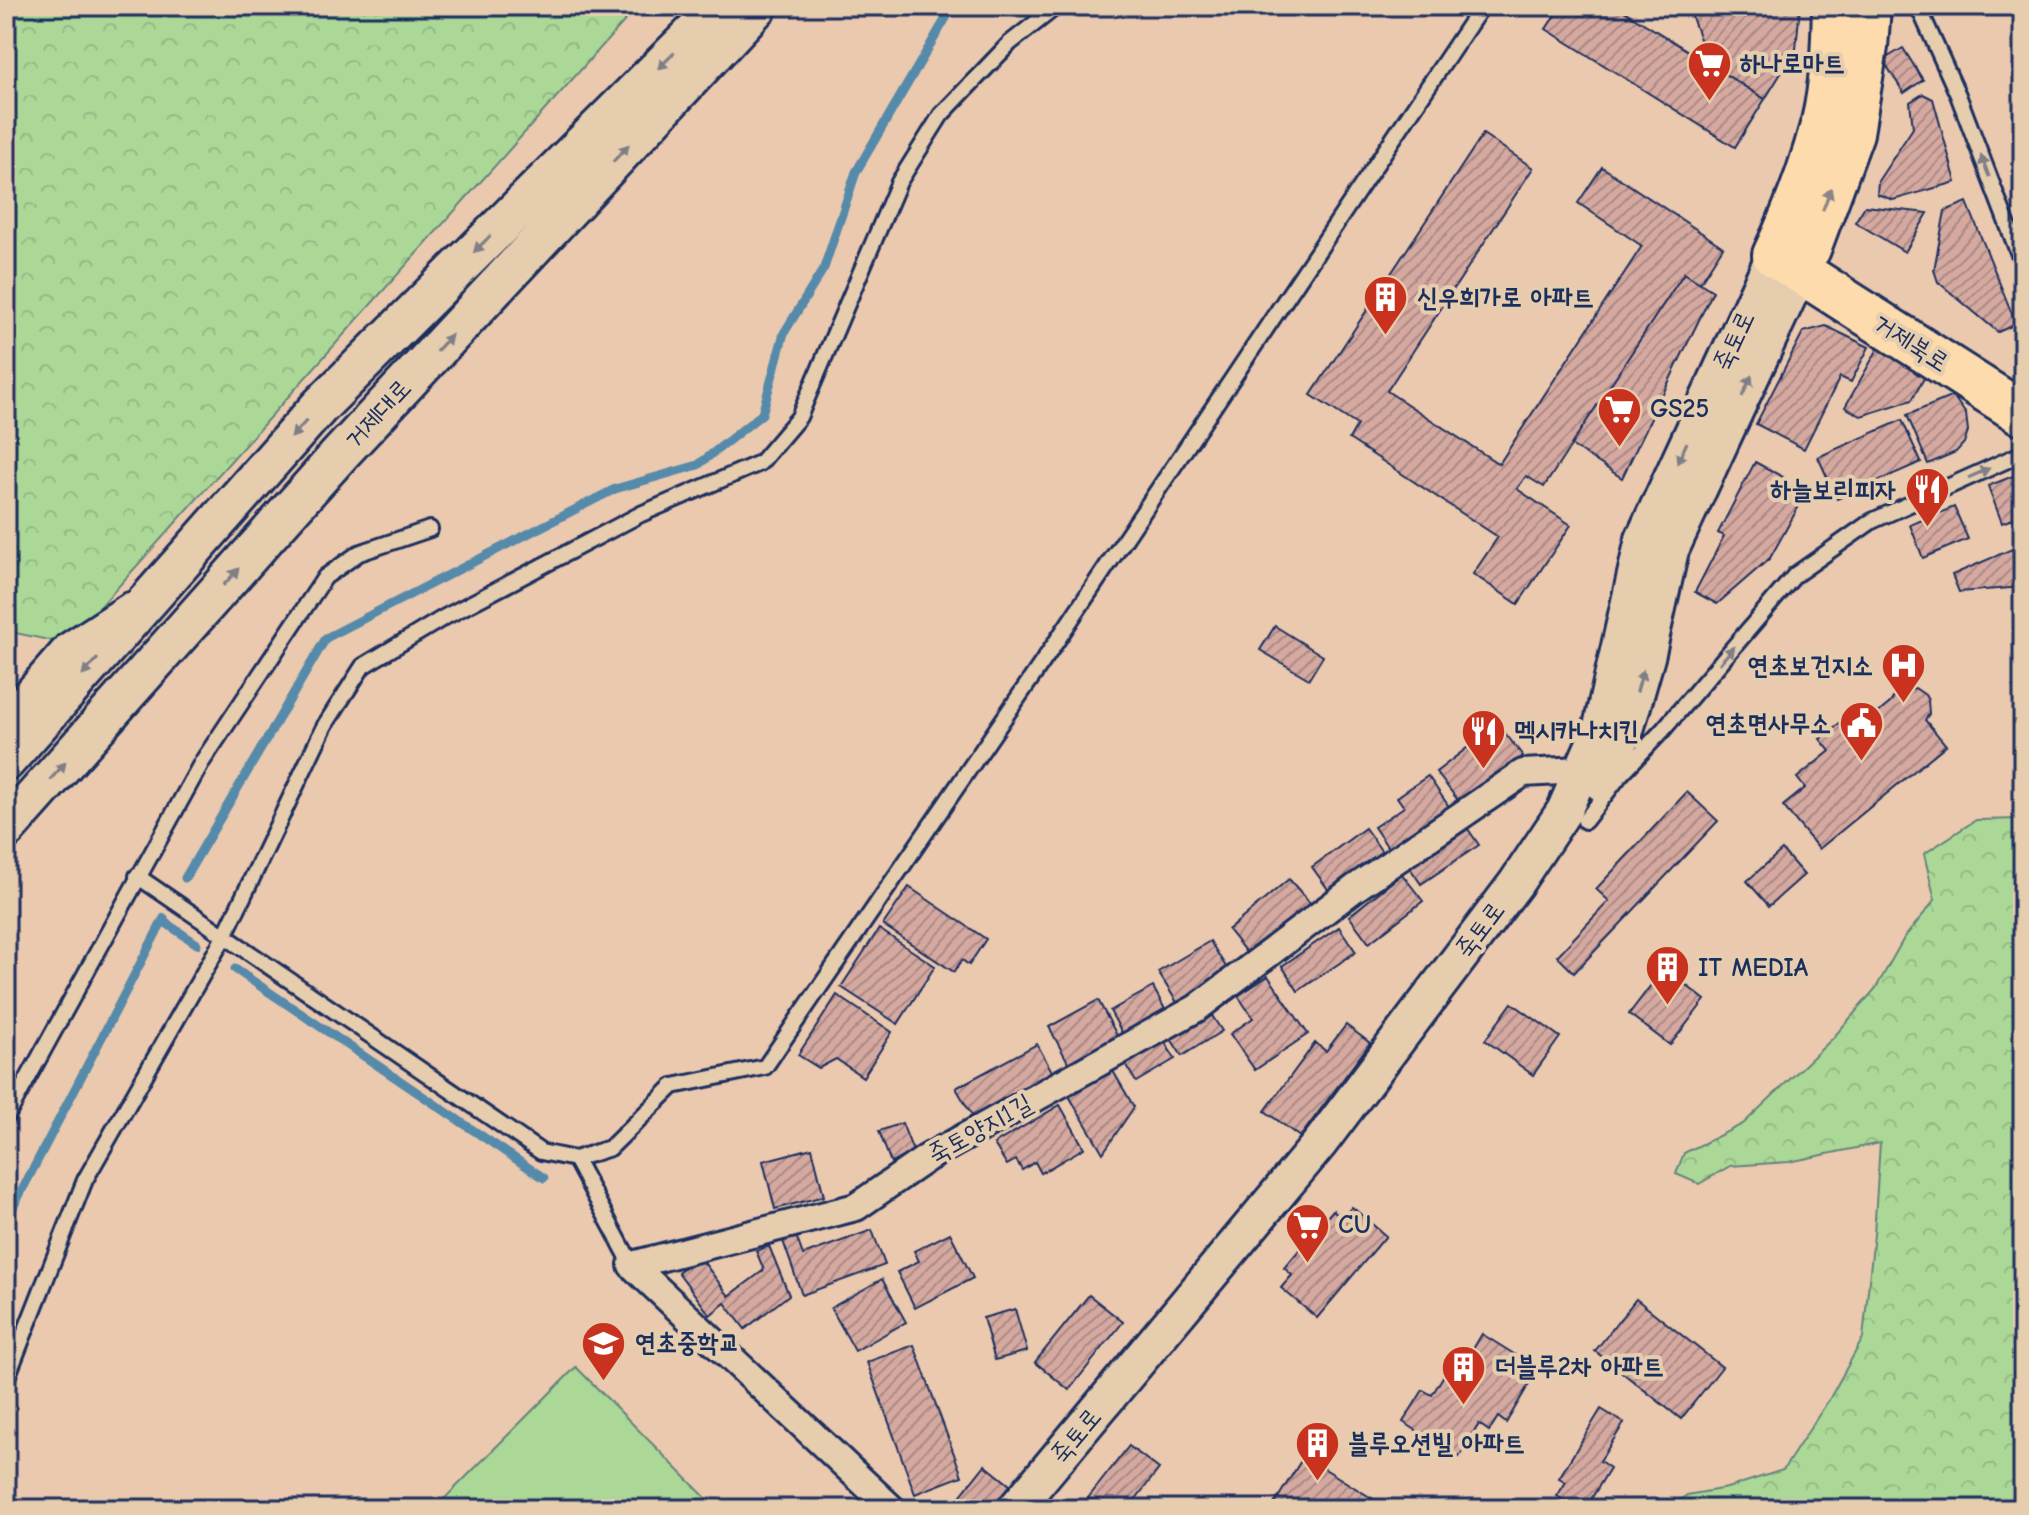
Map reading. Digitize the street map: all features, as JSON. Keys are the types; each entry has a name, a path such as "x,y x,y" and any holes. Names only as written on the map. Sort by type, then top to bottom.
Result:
{"main road":[{"name":"거제대로","path":"6,761 319,407 721,6"},
{"name":"거제대로","path":"6,829 340,454 758,6"},
{"path":"1792,251 1823,121 1834,6"},
{"path":"1792,251 1852,133 1866,47 1869,6"},
{"name":"거제북로","path":"1792,251 2023,388"},
{"name":"거제북로","path":"1792,251 2023,414"}],"street":[{"name":"죽토로","path":"1015,1509 1320,1143 1516,883 1564,811 1626,730 1647,657 1671,550 1792,251"},
{"path":"6,717 67,647 163,585"},
{"name":"죽토로","path":"1038,1509 1368,1110 1532,899 1585,821 1595,768"},
{"name":"죽토양지1길","path":"632,1265 856,1207 927,1158 1197,1008 1355,888 1523,773 1595,768"},
{"path":"632,1265 892,1509"}],"lane":[{"path":"6,1380 85,1180 224,937 325,725 363,666 443,618 641,514 760,463 799,417 899,182 941,115 1010,43 1057,6"},
{"path":"137,876 541,1152 575,1159 610,1148 673,1086 765,1067 1048,654 1482,6"},
{"path":"1918,6 1958,95 2023,265"},
{"path":"1585,821 1621,774 1662,731 1795,575 1872,521 2023,453"},
{"path":"6,1118 202,762 325,577 359,553 430,529"},
{"path":"575,1159 632,1265"}],"green space":[{"path":"6,6 638,6 67,644 6,631"},
{"path":"2023,819 2023,1509 1668,1509 1687,1495 1727,1488 1783,1470 1830,1398 1863,1338 1880,1143 1789,1162 1730,1166 1699,1184 1676,1174 1684,1153 1743,1124 1833,1038 1876,988 1904,938 1935,900 1924,854 1976,820"},
{"path":"576,1367 713,1505 709,1509 434,1509"}],"building":[{"path":"1561,6 1616,6 1765,99 1735,147 1546,29"},
{"path":"1688,6 1800,6 1796,49 1765,99 1709,64"},
{"path":"1903,48 1923,80 1904,93 1883,60"},
{"path":"1923,94 1933,99 1956,182 1893,200 1877,194 1878,181 1913,128 1910,102"},
{"name":"신우희가로 아파트","path":"1483,134 1533,168 1387,391 1499,464 1642,246 1578,203 1602,167 1723,247 1700,283 1684,273 1544,487 1526,476 1517,489 1571,525 1518,604 1473,574 1498,537 1349,439 1357,425 1311,395"},
{"path":"1967,202 2016,324 1998,332 1938,282 1934,270 1945,211"},
{"path":"1865,206 1928,213 1905,252 1855,222"},
{"path":"1684,273 1713,291 1622,478 1571,445"},
{"path":"1826,326 1869,347 1851,382 1840,377 1804,449 1756,424 1803,332"},
{"path":"1880,345 1928,371 1912,400 1861,416 1845,407"},
{"path":"1953,396 1966,414 1968,431 1964,443 1956,452 1928,464 1907,415"},
{"path":"1902,420 1921,462 1837,499 1818,457"},
{"path":"1755,462 1783,477 1799,506 1770,558 1717,604 1695,592 1724,536 1718,533"},
{"path":"2023,472 2023,515 2002,523 1988,486"},
{"path":"1954,507 1968,539 1923,558 1910,525"},
{"path":"2012,549 2018,564 2023,561 2023,587 1959,592 1952,575"},
{"path":"1275,626 1323,656 1309,679 1260,650"},
{"path":"1915,688 1928,700 1929,714 1925,720 1946,745 1819,849 1783,806 1805,788 1797,778 1830,751 1820,739 1851,714 1861,727 1890,703 1897,692"},
{"path":"1498,724 1523,756 1461,804 1436,772"},
{"path":"1428,776 1452,811 1391,852 1374,827 1404,807 1397,797"},
{"path":"1687,792 1718,821 1574,973 1557,956 1609,901 1596,889"},
{"path":"1365,828 1383,853 1330,892 1312,867"},
{"path":"1468,829 1479,845 1421,884 1410,868"},
{"path":"1782,850 1804,875 1769,906 1747,881"},
{"path":"1402,874 1423,901 1369,943 1349,916"},
{"path":"1289,879 1311,904 1249,956 1228,930"},
{"path":"909,887 986,939 969,965 962,960 954,972 883,925"},
{"path":"1339,927 1356,952 1298,991 1282,966"},
{"path":"879,929 935,966 898,1024 841,987"},
{"path":"1210,941 1229,972 1178,1004 1158,972"},
{"name":"IT MEDIA","path":"1664,968 1705,1000 1670,1045 1629,1014"},
{"path":"1268,976 1308,1034 1255,1070 1230,1034 1253,1018 1238,996"},
{"path":"1153,987 1167,1013 1125,1038 1110,1011"},
{"path":"837,995 892,1032 863,1077 836,1059 819,1068 798,1055"},
{"path":"1098,1000 1119,1039 1070,1066 1049,1027"},
{"path":"1512,1003 1560,1037 1533,1075 1485,1040"},
{"path":"1209,1011 1222,1031 1182,1056 1169,1036"},
{"path":"1346,1025 1370,1043 1300,1137 1265,1111 1315,1043 1326,1051"},
{"path":"1164,1041 1175,1059 1136,1082 1126,1065"},
{"path":"1037,1044 1054,1075 974,1119 956,1088"},
{"path":"1113,1071 1134,1107 1103,1153 1069,1096"},
{"path":"1060,1105 1084,1148 1041,1173 1035,1162 1022,1170 1016,1160 1007,1165 994,1144"},
{"path":"902,1123 914,1154 891,1163 879,1131"},
{"path":"812,1148 824,1196 775,1209 763,1161"},
{"path":"1352,1207 1386,1236 1317,1318 1281,1288 1292,1275 1284,1268 1333,1210 1342,1218"},
{"path":"872,1230 885,1265 802,1295 782,1238 795,1233 803,1255"},
{"path":"950,1233 973,1278 915,1308 897,1272 919,1261 914,1251"},
{"path":"769,1246 789,1295 745,1329 725,1303 710,1315 678,1272 699,1256 729,1296 764,1270 756,1251"},
{"path":"882,1279 906,1322 855,1351 831,1308"},
{"path":"1089,1295 1123,1322 1069,1390 1035,1362"},
{"path":"1636,1299 1722,1367 1681,1419 1595,1351"},
{"path":"1015,1309 1027,1351 995,1360 983,1318"},
{"name":"더블루2차 아파트","path":"1482,1334 1530,1364 1524,1374 1532,1379 1506,1423 1498,1417 1489,1431 1479,1424 1459,1457 1403,1422 1423,1390 1432,1395 1453,1360 1463,1366"},
{"path":"914,1345 962,1476 915,1494 867,1362"},
{"path":"1601,1409 1624,1423 1600,1461 1610,1468 1585,1509 1560,1509 1565,1501 1557,1496 1566,1482 1559,1478"},
{"path":"1129,1446 1159,1469 1128,1509 1102,1509 1088,1498"},
{"name":"블루오션빌 아파트","path":"1304,1456 1389,1509 1271,1509"},
{"path":"985,1465 1011,1486 992,1509 950,1509"},
{"path":"811,1501 819,1509 803,1509"}],"waterway":[{"path":"185,878 326,638 615,489 698,465 762,414 784,333 824,268 856,172 953,6"},
{"path":"6,1221 164,918"},
{"path":"163,921 197,944"},
{"path":"235,969 544,1178"}],"place":[{"name":"하나로마트","path":"1709,103"},
{"name":"신우희가로 아파트","path":"1386,337"},
{"name":"GS25","path":"1619,448"},
{"name":"하늘보리피자","path":"1927,529"},
{"name":"연초보건지소","path":"1904,705"},
{"name":"연초면사무소","path":"1862,763"},
{"name":"멕시카나치킨","path":"1483,770"},
{"name":"IT MEDIA","path":"1667,1007"},
{"name":"CU","path":"1307,1264"},
{"name":"연초중학교","path":"604,1382"},
{"name":"더블루2차 아파트","path":"1464,1406"},
{"name":"블루오션빌 아파트","path":"1317,1483"}]}
